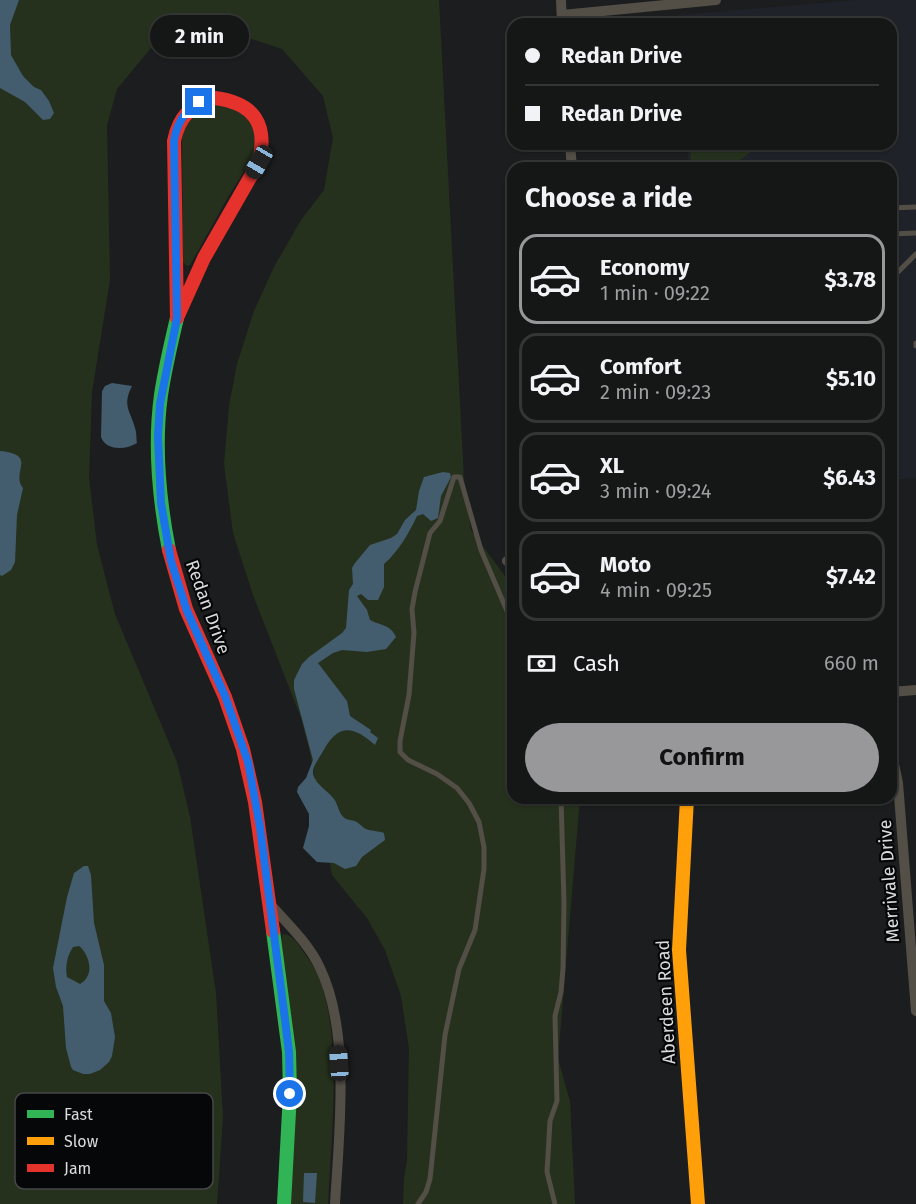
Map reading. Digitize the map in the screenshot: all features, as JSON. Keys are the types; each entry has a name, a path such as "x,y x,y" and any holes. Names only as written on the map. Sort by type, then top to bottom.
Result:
{"street":[{"path":"561,0 562,18"},
{"path":"570,18 716,0"},
{"name":"Redan Drive","path":"177,318 206,253 259,162 264,148 263,134 257,119 247,108 226,98 199,102 185,113 176,127 174,150 177,318 160,404 159,470 164,523 171,561 187,611 225,696 248,762 260,827 290,1073 284,1204"},
{"path":"897,692 916,690"},
{"name":"Merrivale Drive","path":"897,778 916,1011"},
{"name":"Aberdeen Road","path":"687,804 679,950 698,1204"},
{"path":"269,903 310,950 320,968 332,1000 338,1042 340,1090 334,1204"}],"lane":[{"path":"897,208 916,207"},
{"path":"897,234 916,233"},
{"path":"897,273 916,254"},
{"path":"418,1204 426,1192 430,1179 448,1014 459,969 475,930 484,869 484,847 480,822 469,803 457,788 438,774 408,760 400,752 409,695 414,633 412,609 415,592 430,533 440,521 454,477 460,477 463,483 480,550 507,611"},
{"path":"555,1204 547,1172 549,1121 557,1101 555,1016 561,992 563,969 561,804"}],"shaded area":[{"path":"855,0 916,0 916,478 897,480 897,162 688,162 688,150 897,150 897,18 678,18 678,15"}],"green space":[{"path":"0,0 439,0 464,480 471,530 507,579 507,804 579,804 558,1059 570,1101 575,1204 403,1204 407,1160 409,1048 401,996 385,950 367,918 332,875 310,753 301,718 253,595 233,533 224,464 229,406 237,364 254,311 274,267 301,220 324,190 333,138 323,96 282,49 209,25 151,48 117,89 107,125 110,280 92,392 89,478 97,545 115,614 177,762 190,817 216,993 223,1117 217,1204 0,1204"},
{"path":"219,102 239,107 253,120 257,139 253,157 190,265 187,266 183,262 182,135 188,117"},
{"path":"690,150 754,150 737,162 691,162"},
{"path":"283,934 295,940 315,968 325,995 330,1023 334,1085 328,1204 291,1204 281,941"}],"water":[{"path":"0,0 19,0 10,25 11,55 23,76 34,87 41,90 49,101 54,113 50,119 43,120 25,102 0,88"},
{"path":"112,383 132,386 127,403 136,430 137,443 127,447 112,447 107,445 101,437 102,391 105,386"},
{"path":"0,451 12,453 21,460 19,476 23,488 17,515 15,562 11,570 2,576 0,575"},
{"path":"443,472 450,473 451,477 441,496 438,518 431,521 423,514 417,516 403,542 384,564 384,587 378,600 368,600 361,594 357,596 367,610 370,620 388,627 396,637 386,649 367,652 342,650 318,663 347,701 350,716 371,730 370,732 378,738 375,745 359,733 346,730 339,732 328,743 314,766 313,775 334,799 343,817 355,821 366,829 384,833 385,840 362,857 356,866 345,869 334,863 317,862 303,848 309,826 309,814 297,792 313,760 294,689 294,680 302,664 309,657 346,628 349,590 353,584 352,568 355,563 370,545 397,534 405,520 416,510 424,477"},
{"path":"88,866 91,875 94,923 104,965 104,1001 111,1013 115,1037 109,1062 100,1070 90,1074 83,1074 71,1067 66,1048 63,1006 56,987 53,968 74,873","holes":["79,946 87,956 89,973 80,984 67,977 66,965 73,947"]},
{"path":"304,1173 317,1173 315,1203 303,1202"}],"traffic: fast":[{"path":"169,550 160,492 158,434 163,385 177,318"},
{"path":"273,931 289,1052 290,1093 284,1204"}],"traffic: slow":[{"path":"687,804 679,950 698,1204"}],"traffic: jam":[{"path":"215,98 240,105 255,118 261,137 259,162 204,258 177,318 174,141 179,125 187,113 199,104 215,98"},
{"path":"169,550 186,609 225,697 243,749 255,802 273,931"}],"route":[{"path":"199,102 185,113 176,127 174,141 177,318 160,404 159,483 171,561 187,611 225,696 248,762 260,827 283,1004 289,1052 290,1094"}]}
